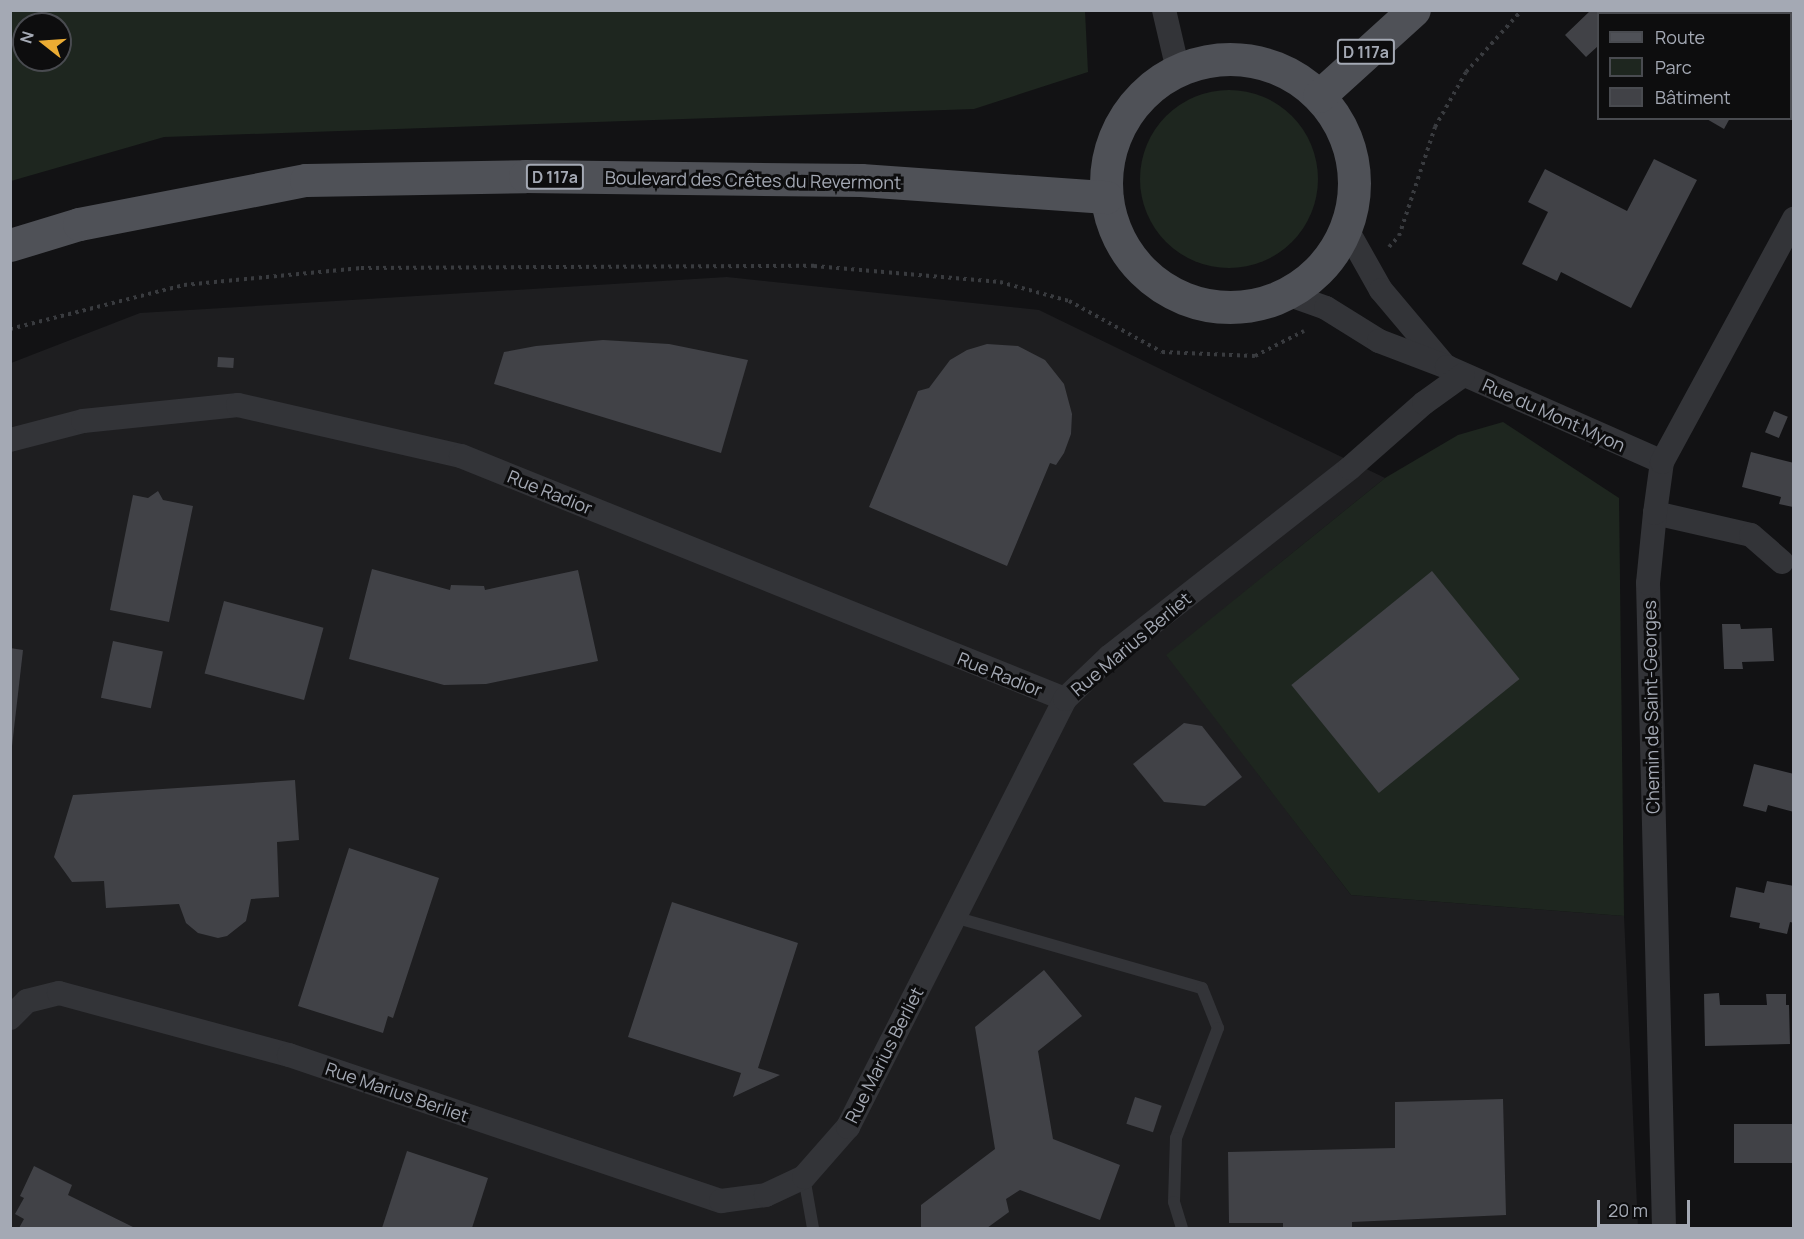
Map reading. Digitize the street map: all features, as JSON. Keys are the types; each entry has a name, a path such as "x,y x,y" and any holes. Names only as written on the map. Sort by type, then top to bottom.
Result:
{"main road":[{"name":"D 117a","path":"1319,96 1414,10"},
{"path":"1215,59 1253,60 1289,73 1319,96 1340,125 1352,158 1354,193 1346,228 1332,255 1312,277 1287,294 1249,307 1209,306 1171,294 1139,269 1116,236 1106,197 1108,158 1122,122 1146,91 1178,70 1215,59"},
{"name":"Boulevard des Crêtes du Revermont","path":"10,245 79,224 306,180 525,176 861,180 1106,197"}],"street":[{"path":"1164,10 1178,70"},
{"name":"Chemin de Saint-Georges","path":"1664,1228 1648,583 1655,513 1662,462 1794,219"},
{"name":"Rue du Mont Myon","path":"1346,228 1381,290 1455,371"},
{"name":"Rue du Mont Myon","path":"1287,294 1326,308 1379,341 1455,371 1662,462"},
{"name":"Rue Marius Berliet","path":"10,1018 27,1001 59,993 289,1055 721,1201 766,1195 804,1177 848,1127 1065,699 1109,657 1350,468 1424,404 1455,371"},
{"name":"Rue Radior","path":"10,440 83,421 238,405 461,456 1065,699"},
{"path":"1655,513 1751,535 1782,562"}],"lane":[{"path":"954,917 1202,988 1218,1028 1176,1138 1174,1202 1182,1228"},
{"path":"804,1177 813,1228"}],"path":[{"path":"1370,269 1399,236 1435,127 1466,72 1522,10"},
{"path":"10,329 184,285 373,268 814,266 1000,282 1069,301 1162,352 1255,356 1336,314"}],"shaded area":[{"path":"727,277 1039,310 1385,478 1167,655 1351,895 1624,916 1638,1228 11,1228 11,363 140,313"}],"green space":[{"path":"11,10 1085,11 1088,72 974,109 164,137 11,181"},
{"path":"1229,90 1263,97 1292,116 1311,145 1318,179 1311,213 1292,242 1263,261 1229,268 1195,261 1166,242 1147,213 1140,179 1147,145 1166,116 1195,97"},
{"path":"1503,422 1619,498 1624,916 1351,895 1166,655 1385,478 1458,435"}],"building":[{"path":"1591,10 1659,10 1658,12 1597,12 1597,47 1586,57 1565,35"},
{"path":"1708,120 1729,120 1724,129"},
{"path":"1654,159 1697,180 1631,308 1561,272 1557,281 1522,264 1548,212 1528,202 1545,169 1627,211"},
{"path":"603,340 669,344 748,360 721,453 494,384 504,352 536,346"},
{"path":"987,344 1018,346 1045,360 1064,384 1072,414 1071,434 1064,453 1056,465 1050,463 1007,566 869,507 918,391 929,388 950,360 967,350"},
{"path":"218,357 234,358 233,368 217,367"},
{"path":"1774,411 1788,417 1779,438 1765,432"},
{"path":"1751,452 1794,463 1793,507 1779,504 1781,497 1742,487"},
{"path":"158,491 163,500 193,506 169,622 110,610 133,495 148,498"},
{"path":"372,569 450,590 451,585 484,586 485,590 578,570 598,661 486,684 444,685 349,659"},
{"path":"1432,571 1519,679 1379,793 1291,685"},
{"path":"224,601 323,628 304,700 205,673"},
{"path":"1722,624 1740,624 1741,629 1772,628 1774,661 1742,662 1743,669 1724,669"},
{"path":"113,641 163,652 151,708 101,698"},
{"path":"10,648 23,650 12,746 10,746"},
{"path":"1184,723 1202,726 1242,777 1205,806 1164,802 1133,764"},
{"path":"1754,764 1794,774 1794,812 1768,805 1766,812 1743,806"},
{"path":"295,780 299,840 277,842 279,897 251,899 246,921 227,936 218,938 198,933 186,923 179,904 106,908 104,881 72,882 54,857 73,795"},
{"path":"349,848 439,878 393,1018 388,1016 383,1033 298,1006"},
{"path":"1767,881 1794,886 1794,923 1790,922 1787,934 1759,928 1760,923 1730,917 1736,887 1764,893"},
{"path":"672,902 798,943 758,1068 780,1075 733,1097 741,1073 628,1037"},
{"path":"1044,970 1082,1016 1038,1051 1053,1139 1120,1165 1100,1220 1020,1190 1006,1199 1009,1212 987,1228 921,1228 921,1205 995,1149 975,1027"},
{"path":"1719,993 1720,1005 1767,1005 1766,994 1786,994 1786,1005 1789,1005 1790,1044 1705,1046 1704,994"},
{"path":"1135,1097 1162,1106 1153,1132 1126,1124"},
{"path":"1503,1099 1506,1215 1352,1222 1352,1228 1283,1228 1283,1223 1229,1223 1228,1152 1395,1148 1395,1102"},
{"path":"1734,1124 1794,1124 1794,1163 1734,1163"},
{"path":"407,1151 488,1178 472,1228 382,1228"},
{"path":"34,1166 72,1185 68,1195 135,1228 19,1228 24,1219 15,1214 24,1198 20,1196"}]}
